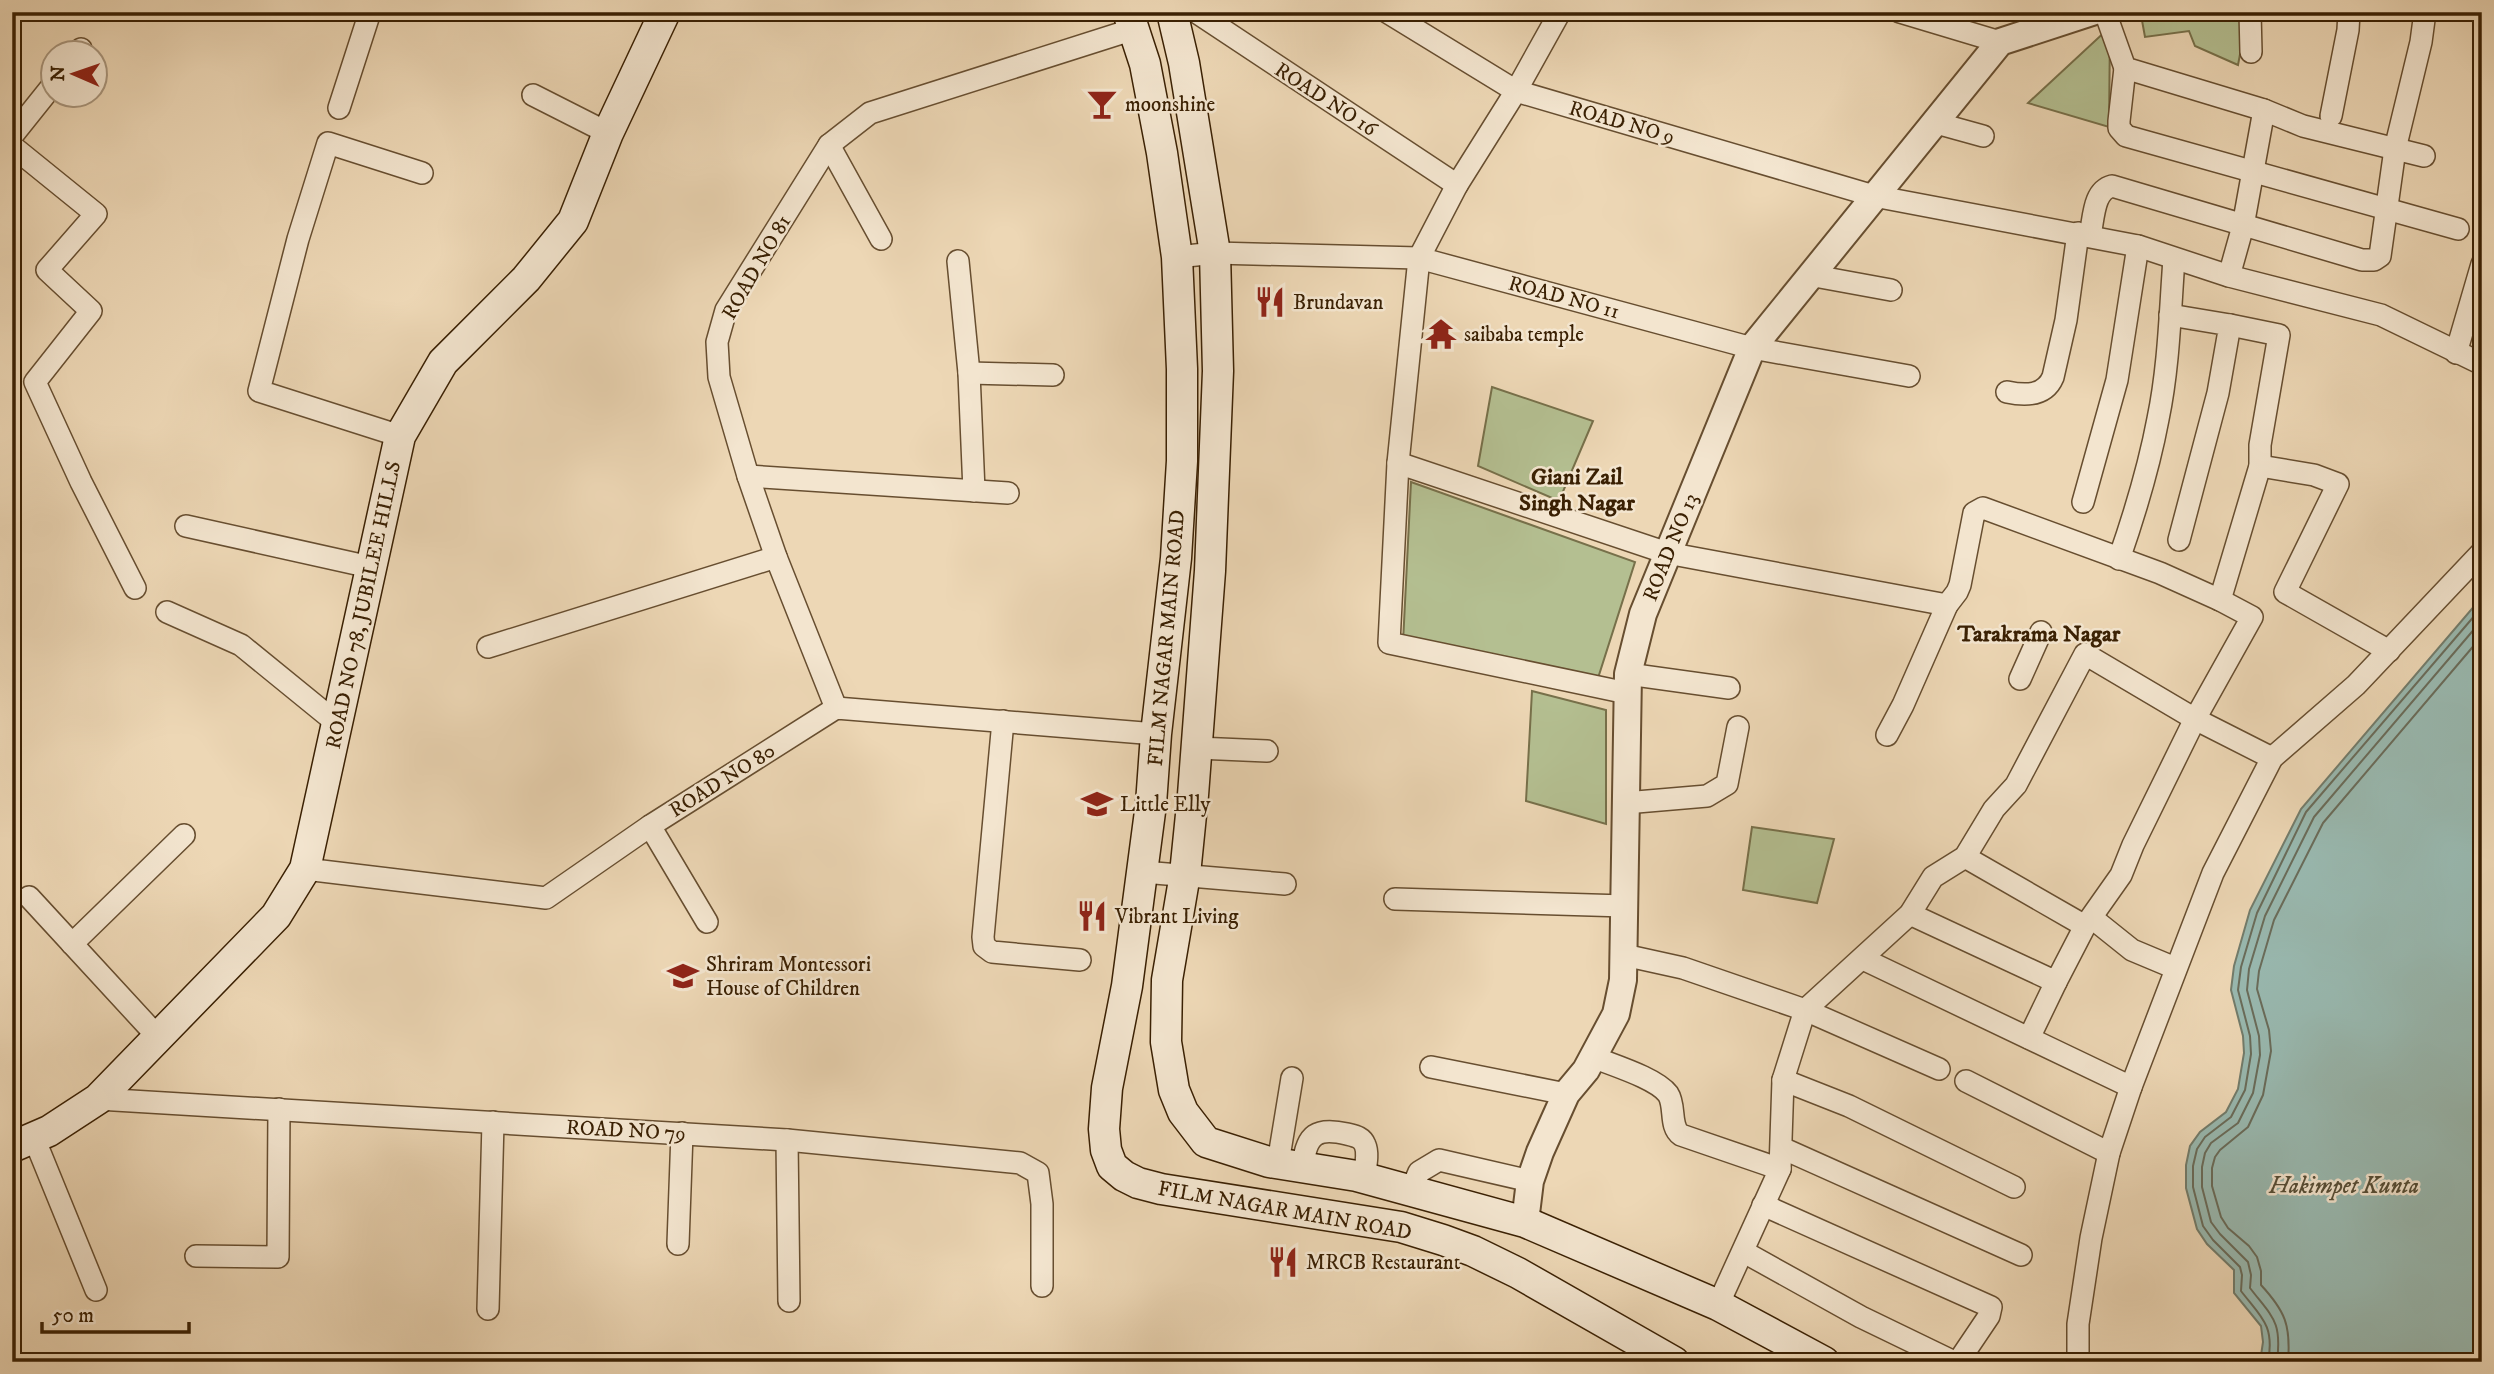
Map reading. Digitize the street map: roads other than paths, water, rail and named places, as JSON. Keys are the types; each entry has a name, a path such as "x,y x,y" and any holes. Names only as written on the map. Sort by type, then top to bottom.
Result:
{"main road":[{"name":"ROAD NO 78, JUBILEE HILLS","path":"23,1142 49,1131 98,1099 276,916 305,869 400,436 443,362 526,279 573,221 608,133 665,12"},
{"name":"FILM NAGAR MAIN ROAD","path":"1172,12 1186,75 1215,253 1218,372 1216,458 1197,748 1185,874 1167,980 1166,1042 1174,1090 1183,1112 1206,1142 1291,1165 1364,1179 1525,1222 1718,1305 1824,1362"},
{"name":"FILM NAGAR MAIN ROAD","path":"1131,21 1145,64 1177,257 1182,369 1182,461 1176,558 1143,872 1127,986 1107,1088 1104,1129 1106,1150 1112,1166 1138,1183 1161,1189 1401,1227 1443,1240 1518,1273 1674,1362"}],"street":[{"path":"340,108 370,12"},
{"name":"ROAD NO 16","path":"1195,12 1457,185"},
{"name":"ROAD NO 9","path":"1387,12 1516,91 1874,196 2138,246 2229,276 2381,315 2482,364"},
{"path":"1560,12 1516,91 1457,185 1419,258 1398,463 1389,643 1628,683 1729,688"},
{"path":"1900,12 2000,42 2091,12"},
{"path":"2105,12 2125,68 2119,128 2126,136 2252,169 2385,210 2458,229"},
{"path":"2250,12 2251,52"},
{"path":"2331,116 2349,12"},
{"path":"2007,393 2034,393 2043,391 2050,385 2084,234 2104,188 2112,186 2362,260 2374,260 2380,256 2395,149 2421,42 2425,12"},
{"name":"ROAD NO 81","path":"836,708 776,557 748,476 719,377 716,342 726,310 829,145 870,113 1131,21"},
{"name":"ROAD NO 13","path":"1525,1222 1530,1181 1540,1152 1566,1094 1593,1057 1616,1014 1623,979 1624,955 1628,683 1643,614 1667,553 1752,348 2000,42"},
{"path":"2125,68 2264,110 2303,126 2424,156"},
{"path":"533,95 608,133"},
{"path":"12,136 38,104"},
{"path":"2229,276 2243,226 2264,110"},
{"path":"1936,123 1983,136"},
{"path":"400,436 259,391 298,239 328,143 422,173"},
{"path":"829,145 881,239"},
{"path":"12,146 96,214 47,270 91,311 35,382 135,589"},
{"path":"2083,502 2117,380 2138,246"},
{"name":"ROAD NO 11","path":"1177,257 1215,253 1419,258 1752,348 1909,376"},
{"path":"2119,559 2140,498 2159,418 2175,258"},
{"path":"958,261 969,373 974,491"},
{"path":"2456,353 2482,264"},
{"path":"1809,275 1891,290"},
{"path":"2170,315 2278,335 2260,445 2260,466 2220,600"},
{"path":"2179,540 2218,393 2230,325"},
{"path":"969,373 1053,375"},
{"path":"1398,463 1667,553 1947,605"},
{"path":"2260,466 2314,475 2338,484 2285,592 2389,651"},
{"path":"748,476 1008,493"},
{"path":"1886,736 1903,705 1947,605 1958,592 1974,513 1978,509 2160,573 2252,617 2195,719 2137,835 2121,875 2088,922 2029,1038"},
{"path":"186,526 370,567"},
{"path":"2078,1362 2077,1324 2091,1237 2109,1153 2175,968 2213,873 2272,758 2356,685 2482,552"},
{"path":"488,647 776,557"},
{"path":"167,612 241,645 338,724"},
{"path":"2020,679 2041,632"},
{"path":"1718,1305 1744,1252 1781,1158 1783,1080 1805,1010 1910,914 1933,877 1965,857 1994,809 2016,785 2085,654 2195,719 2272,758"},
{"path":"836,708 1156,734"},
{"name":"ROAD NO 80","path":"305,869 546,898 650,826 836,708"},
{"path":"1003,721 984,946 992,951 1080,960"},
{"path":"1625,803 1707,796 1727,783 1738,727"},
{"path":"1197,748 1267,751"},
{"path":"650,826 707,922"},
{"path":"72,944 184,835"},
{"path":"1965,857 2088,922 2132,950 2175,968"},
{"path":"1143,872 1285,884"},
{"path":"29,897 157,1037"},
{"path":"1395,899 1625,906"},
{"path":"1910,914 2056,982"},
{"path":"1624,955 1682,968 1805,1010 1939,1069"},
{"path":"1863,959 2131,1087"},
{"path":"1593,1057 1649,1081 1666,1092 1672,1104 1675,1128 1681,1135 1781,1158 2021,1255"},
{"path":"1431,1068 1566,1094"},
{"path":"1291,1165 1292,1078"},
{"path":"1783,1080 1849,1106 2014,1187"},
{"path":"1966,1081 2109,1153"},
{"name":"ROAD NO 79","path":"98,1099 787,1140 1020,1163 1038,1172 1042,1204 1042,1286"},
{"path":"196,1256 278,1257 279,1109"},
{"path":"488,1309 493,1122"},
{"path":"1291,1165 1305,1152 1310,1142 1328,1130 1358,1137 1363,1142 1367,1148 1364,1179"},
{"path":"678,1244 682,1133"},
{"path":"787,1140 789,1301"},
{"path":"23,1142 96,1290"},
{"path":"1411,1191 1419,1172 1439,1160 1530,1181"},
{"path":"1744,1252 1861,1317 1956,1362 1989,1316 1991,1307 1763,1205"}],"water":[{"name":"Hakimpet Kunta","path":"2482,597 2482,1362 2260,1362 2263,1342 2261,1326 2234,1293 2234,1270 2207,1244 2197,1229 2186,1188 2186,1165 2190,1146 2200,1132 2226,1112 2238,1089 2244,1053 2243,1036 2231,990 2234,966 2250,910 2301,809"}],"place":[{"name":"moonshine","path":"1102,104"},
{"name":"Brundavan","path":"1270,302"},
{"name":"saibaba temple","path":"1441,334"},
{"name":"Little Elly","path":"1097,804"},
{"name":"Vibrant Living","path":"1092,916"},
{"name":"Shriram Montessori House of Children","path":"683,976"},
{"name":"MRCB Restaurant","path":"1283,1262"}],"district":[{"name":"Giani Zail Singh Nagar","path":"1577,489"},
{"name":"Tarakrama Nagar","path":"2039,633"}]}
